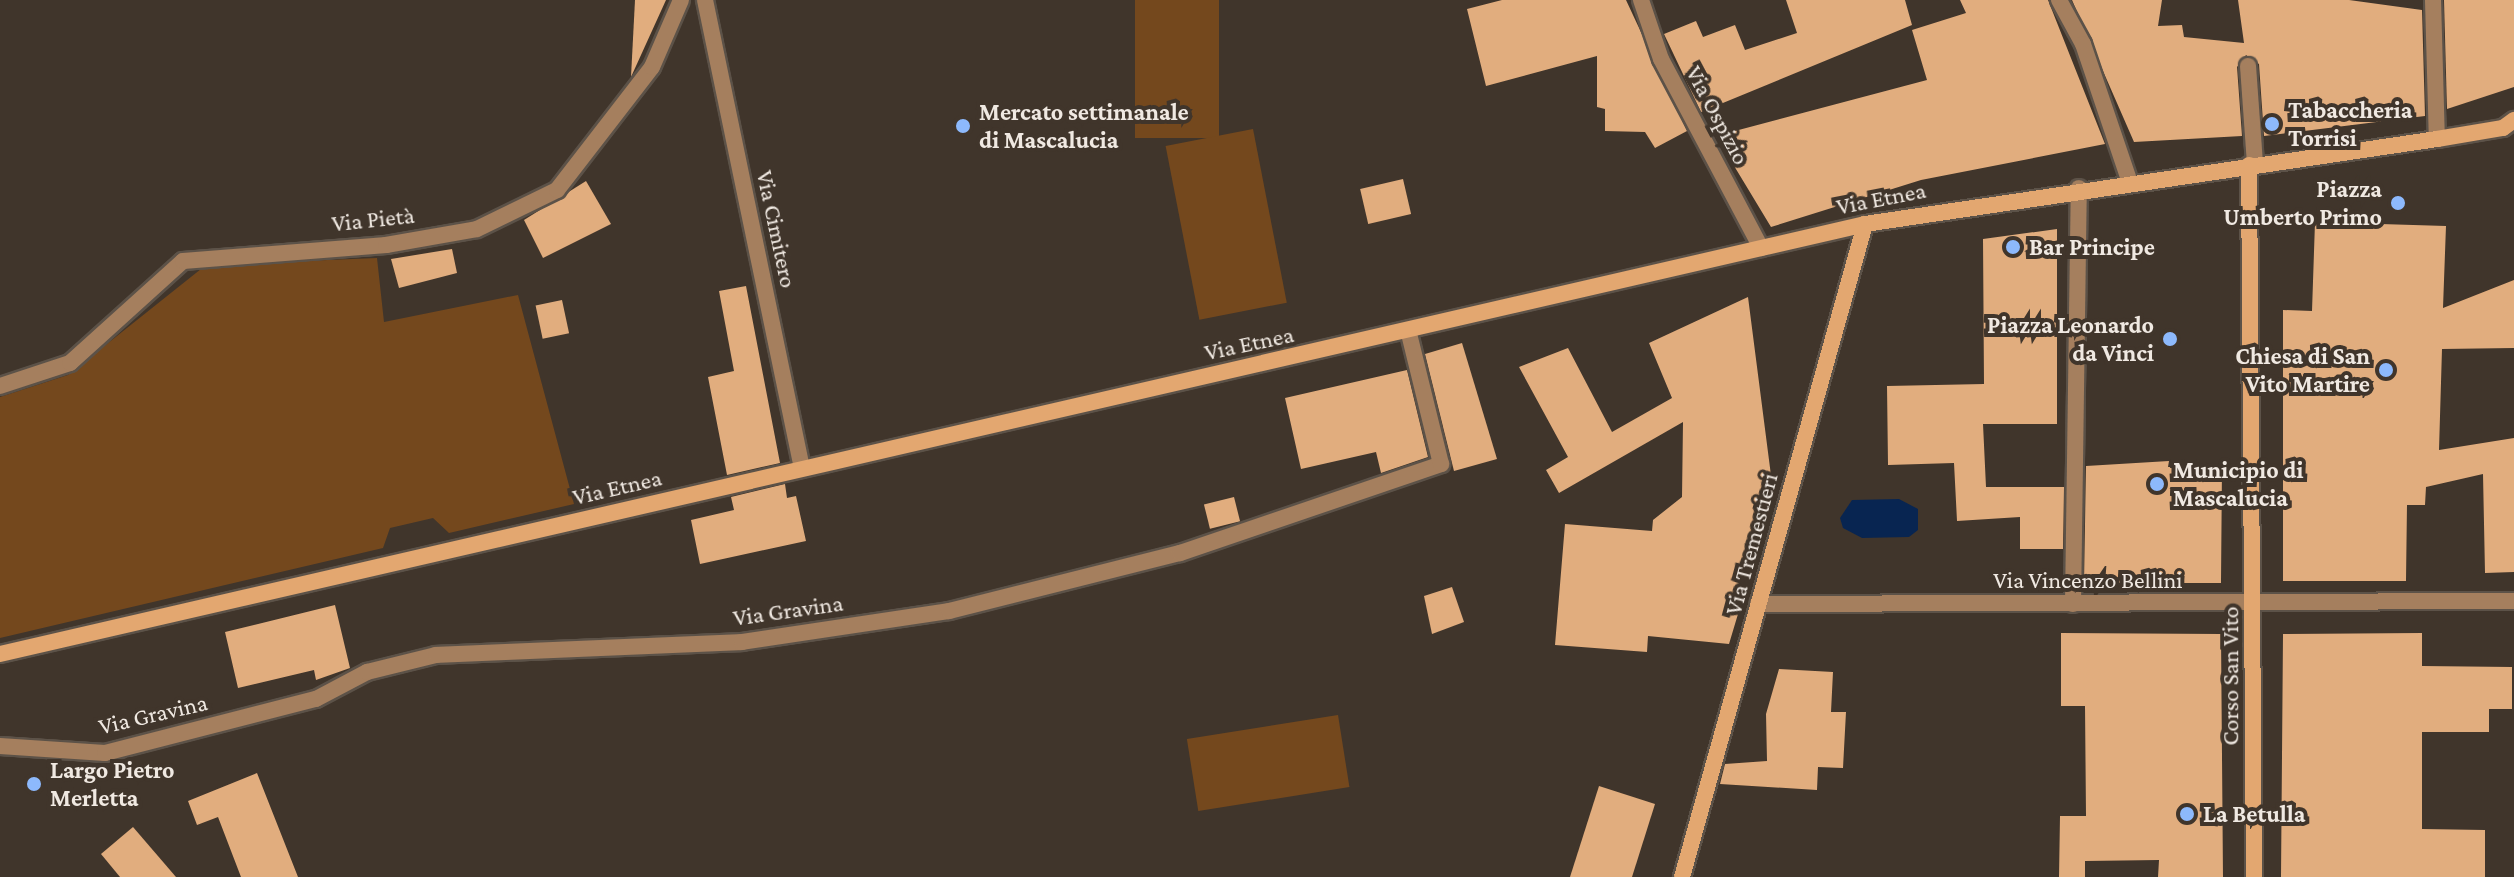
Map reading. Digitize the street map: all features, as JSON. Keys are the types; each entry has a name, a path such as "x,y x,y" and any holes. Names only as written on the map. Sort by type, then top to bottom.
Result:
{"main road":[{"name":"Via Etnea","path":"0,654 802,468 1409,334 1865,224 2129,180 2437,139 2514,120"},
{"name":"Corso San Vito","path":"2252,164 2254,877"},
{"name":"Via Tremestieri","path":"1682,877 1865,224"}],"street":[{"name":"Via Pietà","path":"0,386 70,363 183,261 386,245 477,229 557,190 652,67 681,0"},
{"name":"Via Cimitero","path":"705,0 802,468"},
{"name":"Via Ospizio","path":"1641,0 1661,59 1761,248"},
{"path":"2059,0 2083,44 2129,180"},
{"path":"2432,0 2437,139"},
{"path":"2248,66 2252,164"},
{"path":"2073,604 2079,188"},
{"name":"Via Gravina","path":"0,746 105,753 316,699 367,672 436,655 742,642 949,611 1180,553 1441,464 1409,334"},
{"name":"Via Vincenzo Bellini","path":"1758,604 2254,605 2514,601"}],"shaded area":[{"path":"1135,0 1219,0 1219,138 1135,138"},
{"path":"1253,129 1287,303 1199,320 1166,146"},
{"path":"377,258 384,322 518,295 574,504 449,533 433,518 390,528 383,548 0,638 0,397 68,375 206,265"},
{"path":"1338,715 1349,787 1198,811 1187,739"}],"water":[{"path":"1899,499 1918,509 1918,530 1909,537 1862,538 1843,528 1840,518 1852,500"}],"building":[{"path":"635,0 666,0 631,77"},
{"path":"1502,0 1626,0 1687,131 1655,148 1645,132 1605,131 1605,109 1597,107 1597,56 1486,86 1467,9"},
{"path":"1786,0 1905,0 1912,25 1701,112 1664,34 1696,21 1703,37 1735,25 1745,50 1797,33"},
{"path":"1960,0 2048,0 2105,144 1921,180 1771,227 1716,136 1927,80 1912,30 1966,13"},
{"path":"2072,0 2162,0 2158,26 2182,25 2184,37 2244,43 2238,0 2349,0 2422,10 2425,116 2264,136 2259,64 2246,55 2237,67 2242,136 2134,142"},
{"path":"2444,0 2514,0 2514,87 2447,109"},
{"path":"1403,179 1411,214 1368,224 1360,189"},
{"path":"586,181 611,224 543,258 524,220"},
{"path":"2315,222 2446,226 2443,308 2514,280 2514,348 2442,349 2439,450 2514,438 2514,572 2485,573 2483,474 2426,487 2425,505 2407,505 2406,581 2283,581 2283,310 2312,311"},
{"path":"2057,229 2057,424 1983,424 1986,487 2064,487 2063,549 2020,549 2020,517 1957,521 1954,463 1888,465 1887,386 1984,384 1983,239"},
{"path":"452,249 457,273 399,288 391,259"},
{"path":"746,286 780,463 727,475 708,377 734,371 719,291"},
{"path":"1748,297 1773,491 1736,593 1744,594 1729,644 1648,636 1647,652 1555,645 1565,524 1652,531 1653,520 1682,497 1683,422 1559,493 1546,470 1568,457 1519,367 1568,348 1612,432 1672,398 1649,343"},
{"path":"562,300 569,333 543,339 536,306"},
{"path":"1462,343 1497,459 1454,471 1425,354"},
{"path":"1407,370 1428,457 1381,473 1376,452 1301,469 1285,398"},
{"path":"2169,461 2168,467 2222,467 2221,583 2084,583 2086,466"},
{"path":"785,484 787,498 796,496 806,541 700,564 691,520 734,510 731,497"},
{"path":"1234,497 1240,521 1210,529 1204,504"},
{"path":"1452,587 1464,622 1432,634 1424,596"},
{"path":"335,605 350,668 316,680 314,670 238,688 225,632"},
{"path":"2061,633 2221,634 2223,877 2158,877 2159,860 2085,861 2085,877 2059,877 2060,816 2086,816 2085,706 2061,706"},
{"path":"2422,633 2422,666 2512,667 2512,709 2489,709 2489,732 2422,732 2422,829 2485,830 2485,877 2281,877 2283,634"},
{"path":"1779,669 1833,672 1831,712 1846,712 1843,768 1818,767 1817,790 1720,784 1725,764 1767,761 1766,714"},
{"path":"257,773 298,877 241,877 218,817 197,825 188,801"},
{"path":"1599,786 1655,804 1632,877 1570,877"},
{"path":"133,827 176,877 120,877 101,854"}],"place":[{"name":"Tabaccheria Torrisi","path":"2272,124"},
{"name":"Mercato settimanale di Mascalucia","path":"963,126"},
{"name":"Piazza Umberto Primo","path":"2398,203"},
{"name":"Bar Principe","path":"2013,247"},
{"name":"Piazza Leonardo da Vinci","path":"2170,339"},
{"name":"Chiesa di San Vito Martire","path":"2386,370"},
{"name":"Municipio di Mascalucia","path":"2157,484"},
{"name":"Largo Pietro Merletta","path":"34,784"},
{"name":"La Betulla","path":"2187,814"}]}
